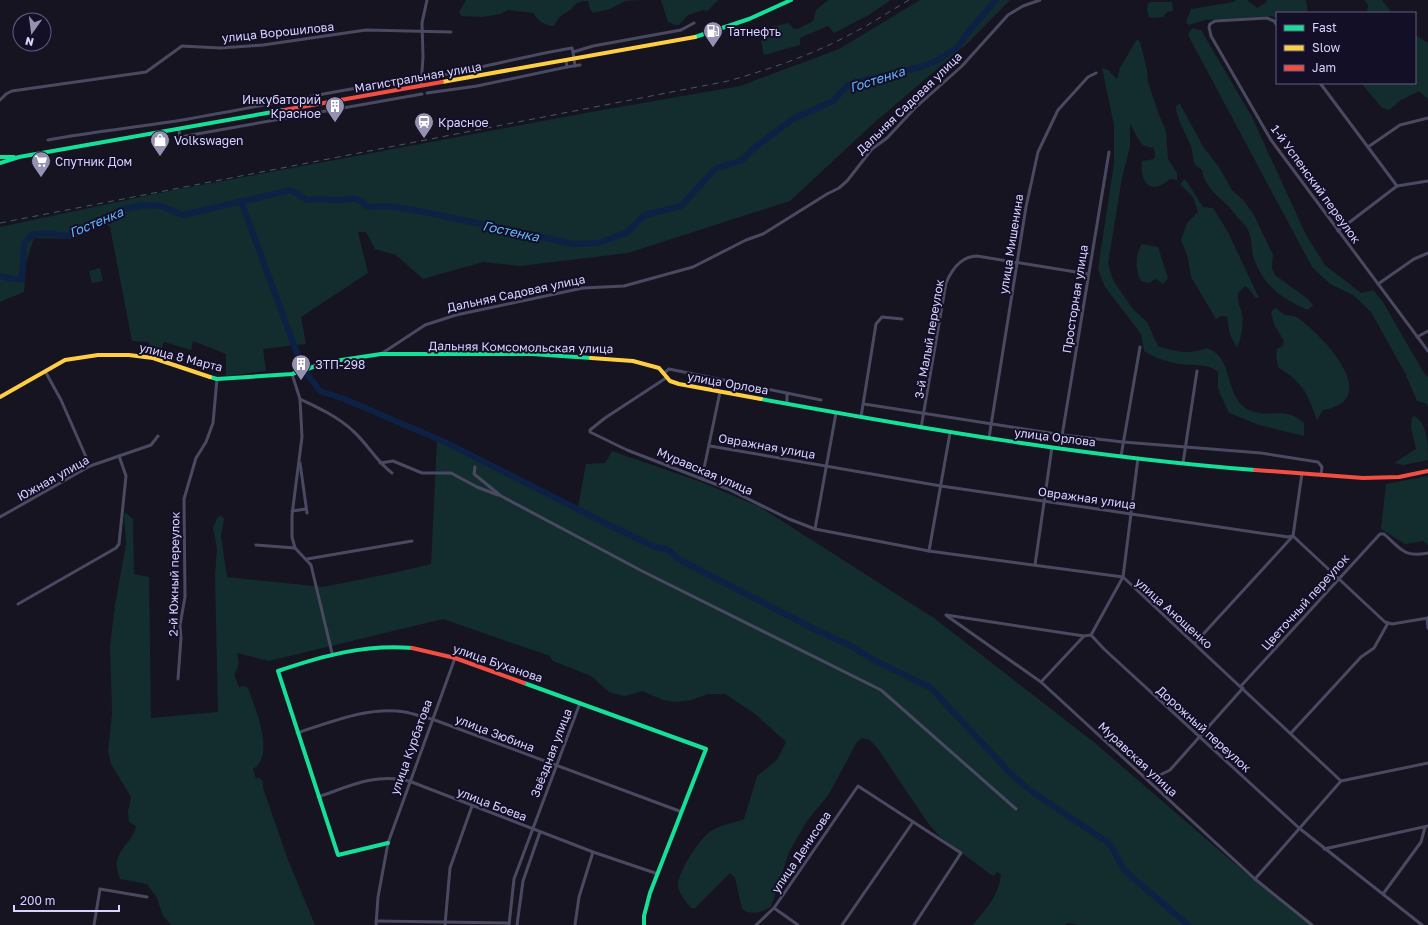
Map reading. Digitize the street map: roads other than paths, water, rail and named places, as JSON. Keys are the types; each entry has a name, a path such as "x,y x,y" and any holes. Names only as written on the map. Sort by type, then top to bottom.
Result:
{"street":[{"path":"421,86 423,57 421,31 427,0"},
{"name":"Магистральная улица","path":"0,158 19,157 179,130 676,41 722,30 752,20 791,0"},
{"name":"Дальняя Садовая улица","path":"292,374 328,362 381,354 425,325 456,315 583,288 624,286 693,266 746,240 763,234 847,182 872,149 887,138 915,108 962,66 1008,16 1023,6 1040,0"},
{"name":"1-й Успенский переулок","path":"1276,24 1267,18 1215,21 1210,24 1209,28 1212,36 1271,140 1428,350"},
{"path":"573,52 593,46 681,30 694,23"},
{"name":"улица Ворошилова","path":"0,100 12,91 146,72 182,46 220,48 263,44 366,30 451,32"},
{"path":"263,44 265,39"},
{"path":"48,140 170,122 421,78 572,48 575,66"},
{"path":"566,61 567,67"},
{"path":"427,93 477,86 580,65"},
{"name":"улица Мишенина","path":"989,438 1029,189 1042,141 1063,103 1088,77 1096,73"},
{"path":"1321,84 1397,186"},
{"path":"179,130 180,137 422,94"},
{"path":"1368,147 1400,125 1428,118"},
{"name":"Просторная улица","path":"1060,448 1109,152"},
{"name":"Магистральная улица","path":"0,163 19,157"},
{"path":"1338,231 1397,186 1428,180"},
{"path":"1378,284 1414,259 1428,253"},
{"name":"3-й Малый переулок","path":"921,428 946,283 964,258 977,256 1018,261"},
{"path":"1018,261 1088,274"},
{"path":"861,417 877,321 886,316 902,319"},
{"path":"1417,337 1428,331"},
{"path":"1121,456 1122,442 1140,347"},
{"name":"Дальняя Комсомольская улица","path":"381,354 532,354 618,359 659,368"},
{"name":"улица 8 Марта","path":"0,396 66,360 85,356 129,355 153,358 217,379 292,374"},
{"name":"улица Орлова","path":"659,368 665,375 679,384 921,428 1052,447 1183,463 1302,473 1381,478 1428,471"},
{"path":"665,375 669,370 821,400"},
{"path":"1183,463 1184,448 1197,371"},
{"path":"45,372 61,400 90,466"},
{"path":"292,374 300,399 302,437 292,510 292,537 295,548 307,559 314,574 332,653"},
{"name":"Муравская улица","path":"665,375 590,430 592,434 627,450 702,478 814,529"},
{"name":"2-й Южный переулок","path":"178,680 181,638 180,625 185,597 184,499 196,458 206,442 213,424 217,379"},
{"path":"702,478 710,446 720,392"},
{"path":"787,393 787,404"},
{"path":"300,399 335,417 352,430 380,463 392,473"},
{"name":"улица Орлова","path":"864,404 1063,435 1184,448 1261,453 1308,460 1318,462 1322,467 1321,474"},
{"path":"814,529 836,413"},
{"path":"929,551 950,432"},
{"name":"Южная улица","path":"0,517 90,466 151,445 158,436"},
{"name":"Овражная улица","path":"710,446 941,486 1288,537 1293,536"},
{"path":"1035,565 1052,447"},
{"path":"18,604 116,548 119,544 126,476 118,456"},
{"path":"292,510 307,511 299,457"},
{"path":"1041,682 1084,636 1091,634 1123,578 1138,458"},
{"path":"380,463 392,461 422,473 451,473 477,487 501,496 642,571 881,690 1016,809"},
{"path":"476,467 474,474 501,496"},
{"path":"1195,643 1293,536 1302,473"},
{"name":"улица Анощенко","path":"814,529 929,551 1123,578 1195,643 1341,781"},
{"name":"Цветочный переулок","path":"1147,778 1158,776 1170,770 1376,537 1380,534 1384,534 1404,552 1411,555 1428,553"},
{"path":"1293,536 1388,623 1427,618 1428,628"},
{"path":"307,559 412,541"},
{"path":"256,545 295,548"},
{"name":"Муравская улица","path":"1084,636 946,615 1041,682 1255,879 1312,925"},
{"path":"1290,733 1361,657 1374,648 1388,623"},
{"name":"Дорожный переулок","path":"1091,634 1104,649 1299,828 1422,925"},
{"name":"улица Буханова","path":"297,733 278,671 332,653 360,648 417,648 455,658 706,748 682,812"},
{"name":"улица Курбатова","path":"376,923 382,868 388,844 409,781 455,658"},
{"name":"Звёздная улица","path":"509,924 514,879 580,702"},
{"name":"улица Зюбина","path":"297,733 342,718 375,712 404,712 432,719 682,812"},
{"path":"297,733 338,855 388,844"},
{"path":"1255,879 1341,781 1428,763"},
{"name":"улица Боева","path":"318,797 373,778 395,778 409,781 593,852 658,874"},
{"name":"улица Денисова","path":"756,925 774,908 858,786 913,822"},
{"path":"445,923 450,868 472,806"},
{"path":"644,925 644,916 658,874 682,812"},
{"path":"842,925 913,822 961,853 914,925"},
{"path":"1324,849 1426,826"},
{"path":"1383,894 1421,842 1426,826"},
{"path":"517,925 523,881 540,832"},
{"path":"575,925 579,897 593,852"},
{"path":"94,925 100,889 147,897"},
{"path":"774,908 798,925"},
{"path":"376,923 509,924"}],"waterway":[{"name":"Гостенка","path":"0,276 12,279 22,279 24,244 31,235 49,233 65,236 96,224 120,210 144,205 161,206 183,215 291,190 307,200 354,199 363,202 368,207 387,206 414,210 572,244 598,243 626,233 645,215 681,206 715,169 742,160 754,148 793,119 833,101 848,85 921,67 938,60 958,47 968,32 996,0"},
{"path":"241,201 302,367"},
{"path":"306,372 320,391 342,398 447,443 607,524 655,547 667,549 680,560 931,688 1011,774 1026,787"},
{"path":"1031,791 1110,844 1124,870 1188,925"}],"railway":[{"path":"0,223 728,81 821,49 873,22 909,0"}],"place":[{"name":"Татнефть","path":"713,48"},
{"name":"Инкубаторий Красное","path":"335,123"},
{"name":"Красное","path":"424,139"},
{"name":"Volkswagen","path":"160,157"},
{"name":"Спутник Дом","path":"41,178"},
{"name":"ЗТП-298","path":"301,381"}]}
